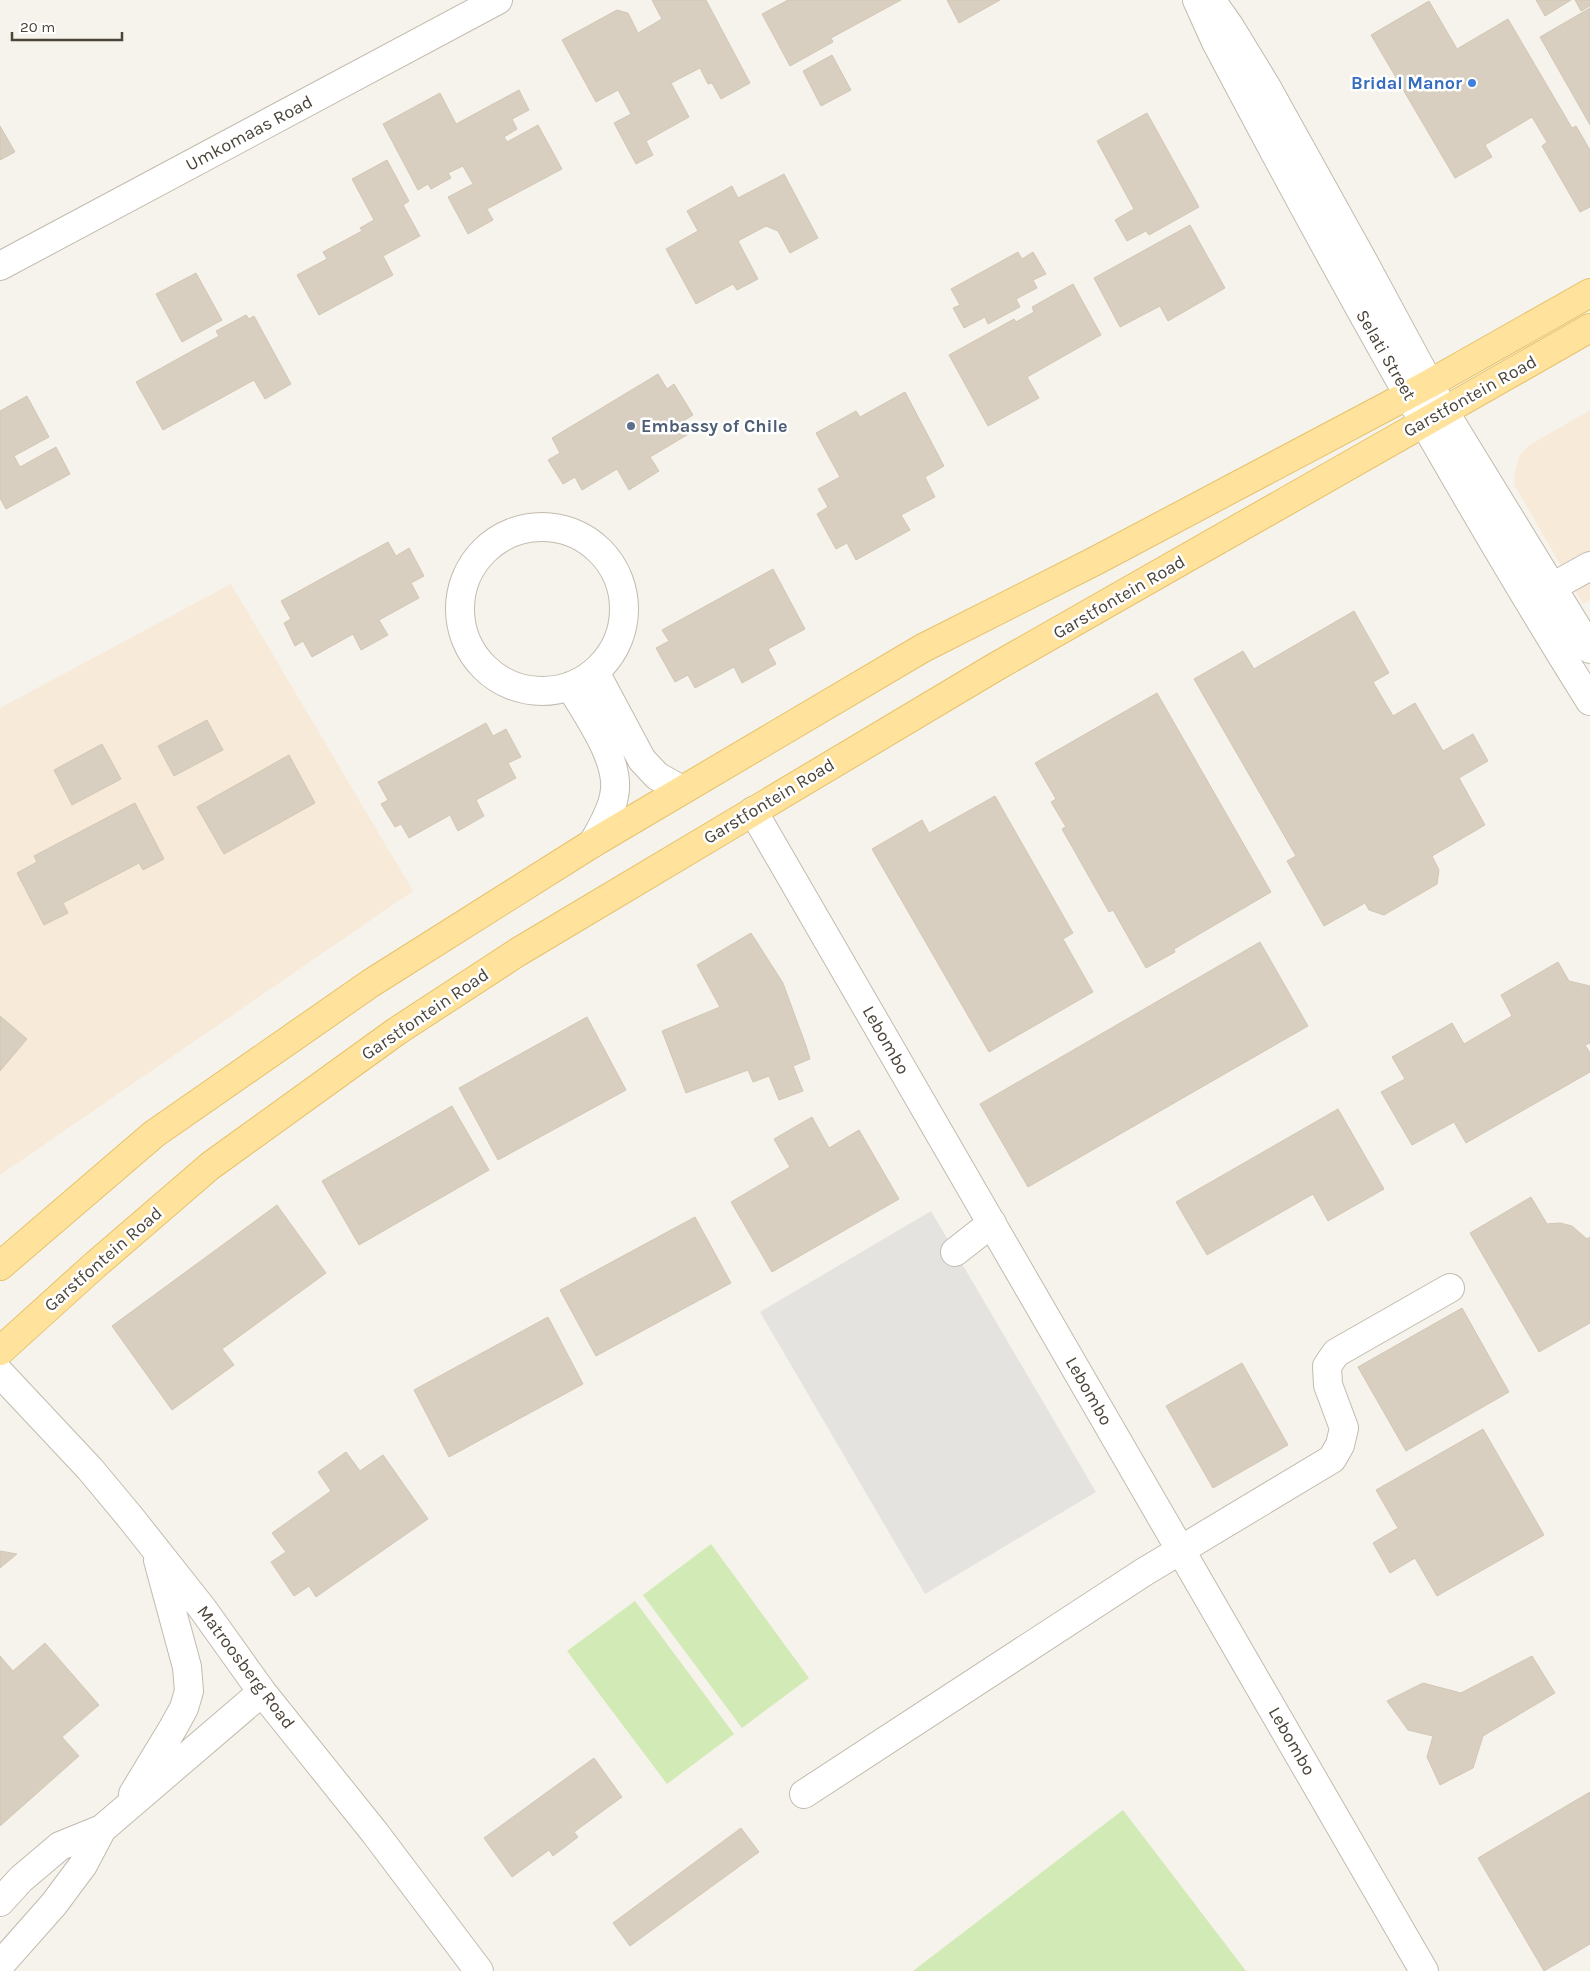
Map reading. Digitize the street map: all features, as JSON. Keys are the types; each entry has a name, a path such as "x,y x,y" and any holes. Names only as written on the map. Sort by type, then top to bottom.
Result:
{"main road":[{"name":"Garstfontein Road","path":"0,1266 154,1134 371,983 593,843 923,648 1089,564 1419,390 1590,293"},
{"name":"Garstfontein Road","path":"0,1351 95,1265 210,1166 397,1031 518,952 997,666 1590,328"}],"street":[{"name":"Umkomaas Road","path":"0,266 498,0"},
{"name":"Selati Street","path":"1197,0 1216,42 1264,133 1376,338 1419,390"},
{"name":"Selati Street","path":"1211,0 1266,86 1362,259 1419,390 1539,594 1590,701"},
{"path":"548,526 572,531 593,543 610,561 620,583 625,606 622,631 611,653 595,672 570,686 546,691 522,689 499,680 481,664 467,644 460,620 460,596 468,573 482,553 501,537 523,528 548,526"},
{"path":"1539,594 1590,566"},
{"name":"Selati Street","path":"1539,594 1590,649"},
{"path":"595,672 642,760 657,776 682,790"},
{"path":"570,686 613,766 616,787 614,797 608,815 593,843"},
{"name":"Lebombo","path":"754,811 1424,1971"},
{"path":"955,1252 992,1223"},
{"path":"804,1794 1144,1572 1332,1459 1340,1446 1344,1428 1328,1385 1327,1366 1336,1353 1450,1288"},
{"name":"Matroosberg Road","path":"0,1373 90,1469 154,1548 202,1608 262,1692 375,1833 479,1971"},
{"path":"124,1810 177,1721 184,1708 189,1691 187,1667 154,1548"},
{"path":"0,1902 21,1879 60,1846 102,1829 262,1692"},
{"path":"0,1965 54,1904 83,1866 102,1829"}],"shaded area":[{"path":"1590,410 1590,600 1583,604 1515,486 1514,476 1520,455 1528,446"},
{"path":"231,584 413,891 0,1175 0,708"},
{"path":"931,1211 1096,1492 925,1594 760,1312"}],"green space":[{"path":"711,1544 809,1678 742,1728 643,1595"},
{"path":"635,1601 734,1734 667,1784 567,1651"},
{"path":"1123,1810 1246,1971 913,1971"}],"building":[{"path":"652,0 706,0 750,83 721,99 712,83 708,84 700,68 671,83 689,117 646,141 653,155 636,164 614,123 631,114 618,90 596,102 562,40 617,10 628,13 638,33 662,19"},
{"path":"788,0 901,0 831,38 833,42 790,66 762,14"},
{"path":"947,0 1000,0 959,23"},
{"path":"1536,0 1571,0 1545,16"},
{"path":"1575,0 1590,0 1590,6 1581,11"},
{"name":"Bridal Manor","path":"1429,1 1457,49 1508,19 1572,128 1576,126 1590,150 1590,207 1580,212 1542,146 1547,142 1532,117 1485,145 1492,157 1455,178 1371,35"},
{"path":"1590,8 1590,125 1540,37"},
{"path":"832,55 851,90 821,106 803,71"},
{"path":"519,90 529,110 512,119 517,129 504,137 507,142 538,125 562,169 487,209 493,220 468,234 448,197 473,184 463,166 448,173 451,178 431,189 428,184 418,190 383,124 440,93 456,124"},
{"path":"1147,113 1199,207 1149,235 1146,231 1127,241 1115,220 1134,209 1097,141"},
{"path":"0,126 15,152 0,160"},
{"path":"387,160 409,201 403,205 420,236 383,256 393,275 319,315 297,275 327,259 323,252 362,231 360,228 374,220 352,179"},
{"path":"784,174 818,238 790,253 778,231 766,226 738,241 758,279 737,290 733,284 696,304 666,249 698,231 687,211 732,186 738,198"},
{"path":"1190,225 1225,288 1168,321 1160,306 1120,327 1094,278"},
{"path":"1018,252 1022,259 1033,252 1046,274 1033,280 1037,288 1016,299 1020,307 988,324 985,317 964,328 953,308 960,305 951,289"},
{"path":"196,273 222,320 182,342 156,294"},
{"path":"1073,284 1101,335 1027,377 1039,398 988,426 949,355 1014,319 1016,322 1034,312 1032,307"},
{"path":"246,315 249,319 254,316 291,384 265,399 254,380 163,430 136,382 219,336 216,331"},
{"name":"Embassy of Chile","path":"658,374 667,389 674,384 693,415 685,420 692,432 650,457 659,471 629,490 617,469 582,490 575,477 563,484 548,460 560,453 552,438"},
{"path":"905,392 944,466 925,477 935,497 901,515 910,530 856,560 847,543 836,549 817,514 828,507 818,489 840,477 816,433 856,411 860,417"},
{"path":"27,396 49,437 14,456 20,467 56,447 70,474 6,509 0,498 0,411"},
{"path":"388,542 396,556 409,548 424,576 411,583 419,598 379,620 388,635 361,650 353,634 312,657 303,641 295,646 284,623 291,619 281,601"},
{"path":"773,569 805,629 768,649 776,664 742,683 734,667 695,688 688,675 675,682 656,648 669,641 662,630"},
{"path":"1354,611 1389,673 1373,682 1393,716 1415,703 1443,751 1473,734 1488,761 1459,778 1485,825 1432,856 1439,870 1437,884 1384,915 1369,910 1365,903 1324,926 1287,861 1296,856 1194,679 1243,651 1254,669"},
{"path":"1157,693 1271,892 1174,949 1175,952 1146,968 1113,910 1109,912 1062,829 1066,827 1051,802 1056,799 1035,763"},
{"path":"207,720 223,750 174,776 158,746"},
{"path":"486,723 493,736 506,729 521,757 508,763 516,778 476,800 484,816 458,831 450,815 409,838 401,824 395,827 381,804 388,800 378,782"},
{"path":"102,744 121,779 72,805 54,770"},
{"path":"289,755 315,803 224,854 197,807"},
{"path":"995,796 1073,933 1063,939 1093,992 989,1052 872,849 922,820 929,833"},
{"path":"135,803 164,859 143,870 139,863 63,903 68,913 44,925 17,873 37,862 34,856"},
{"path":"751,933 783,983 806,1046 810,1059 793,1066 803,1091 779,1100 769,1076 753,1082 748,1070 686,1093 662,1031 720,1007 697,965"},
{"path":"1260,942 1308,1026 1028,1187 980,1104"},
{"path":"1558,962 1569,981 1590,986 1590,1043 1585,1045 1590,1053 1590,1072 1466,1143 1454,1122 1412,1145 1381,1092 1405,1079 1392,1057 1452,1023 1464,1044 1512,1016 1501,995"},
{"path":"0,1016 27,1039 0,1071"},
{"path":"587,1017 626,1090 498,1160 459,1088"},
{"path":"452,1106 489,1170 359,1245 322,1181"},
{"path":"1338,1109 1384,1189 1328,1221 1313,1194 1207,1255 1176,1202"},
{"path":"812,1117 829,1148 859,1130 899,1199 772,1272 731,1202 790,1167 774,1139"},
{"path":"1531,1197 1547,1224 1560,1223 1572,1226 1587,1239 1590,1237 1590,1323 1539,1352 1470,1233"},
{"path":"277,1205 326,1273 222,1349 234,1365 172,1410 112,1326"},
{"path":"695,1217 731,1283 596,1356 560,1290"},
{"path":"1462,1308 1509,1392 1406,1451 1358,1367"},
{"path":"548,1317 583,1384 449,1457 414,1390"},
{"path":"1242,1363 1288,1445 1213,1488 1166,1406"},
{"path":"1483,1429 1544,1535 1437,1596 1415,1558 1390,1573 1373,1543 1398,1528 1376,1490"},
{"path":"346,1452 360,1471 383,1455 428,1519 316,1597 309,1586 294,1596 271,1562 286,1552 272,1533 331,1491 318,1472"},
{"path":"0,1551 17,1554 0,1568"},
{"path":"45,1643 99,1705 62,1737 79,1756 0,1826 0,1656 13,1671"},
{"path":"1532,1656 1555,1693 1483,1736 1473,1768 1440,1785 1427,1757 1433,1736 1408,1730 1387,1701 1423,1683 1461,1693"},
{"path":"594,1758 622,1797 574,1832 578,1837 553,1856 549,1850 512,1877 484,1838"},
{"path":"1590,1792 1590,1944 1544,1971 1478,1858"},
{"path":"741,1828 759,1852 630,1946 613,1923"}],"place":[{"name":"Bridal Manor","path":"1472,83"},
{"name":"Embassy of Chile","path":"631,426"}]}
